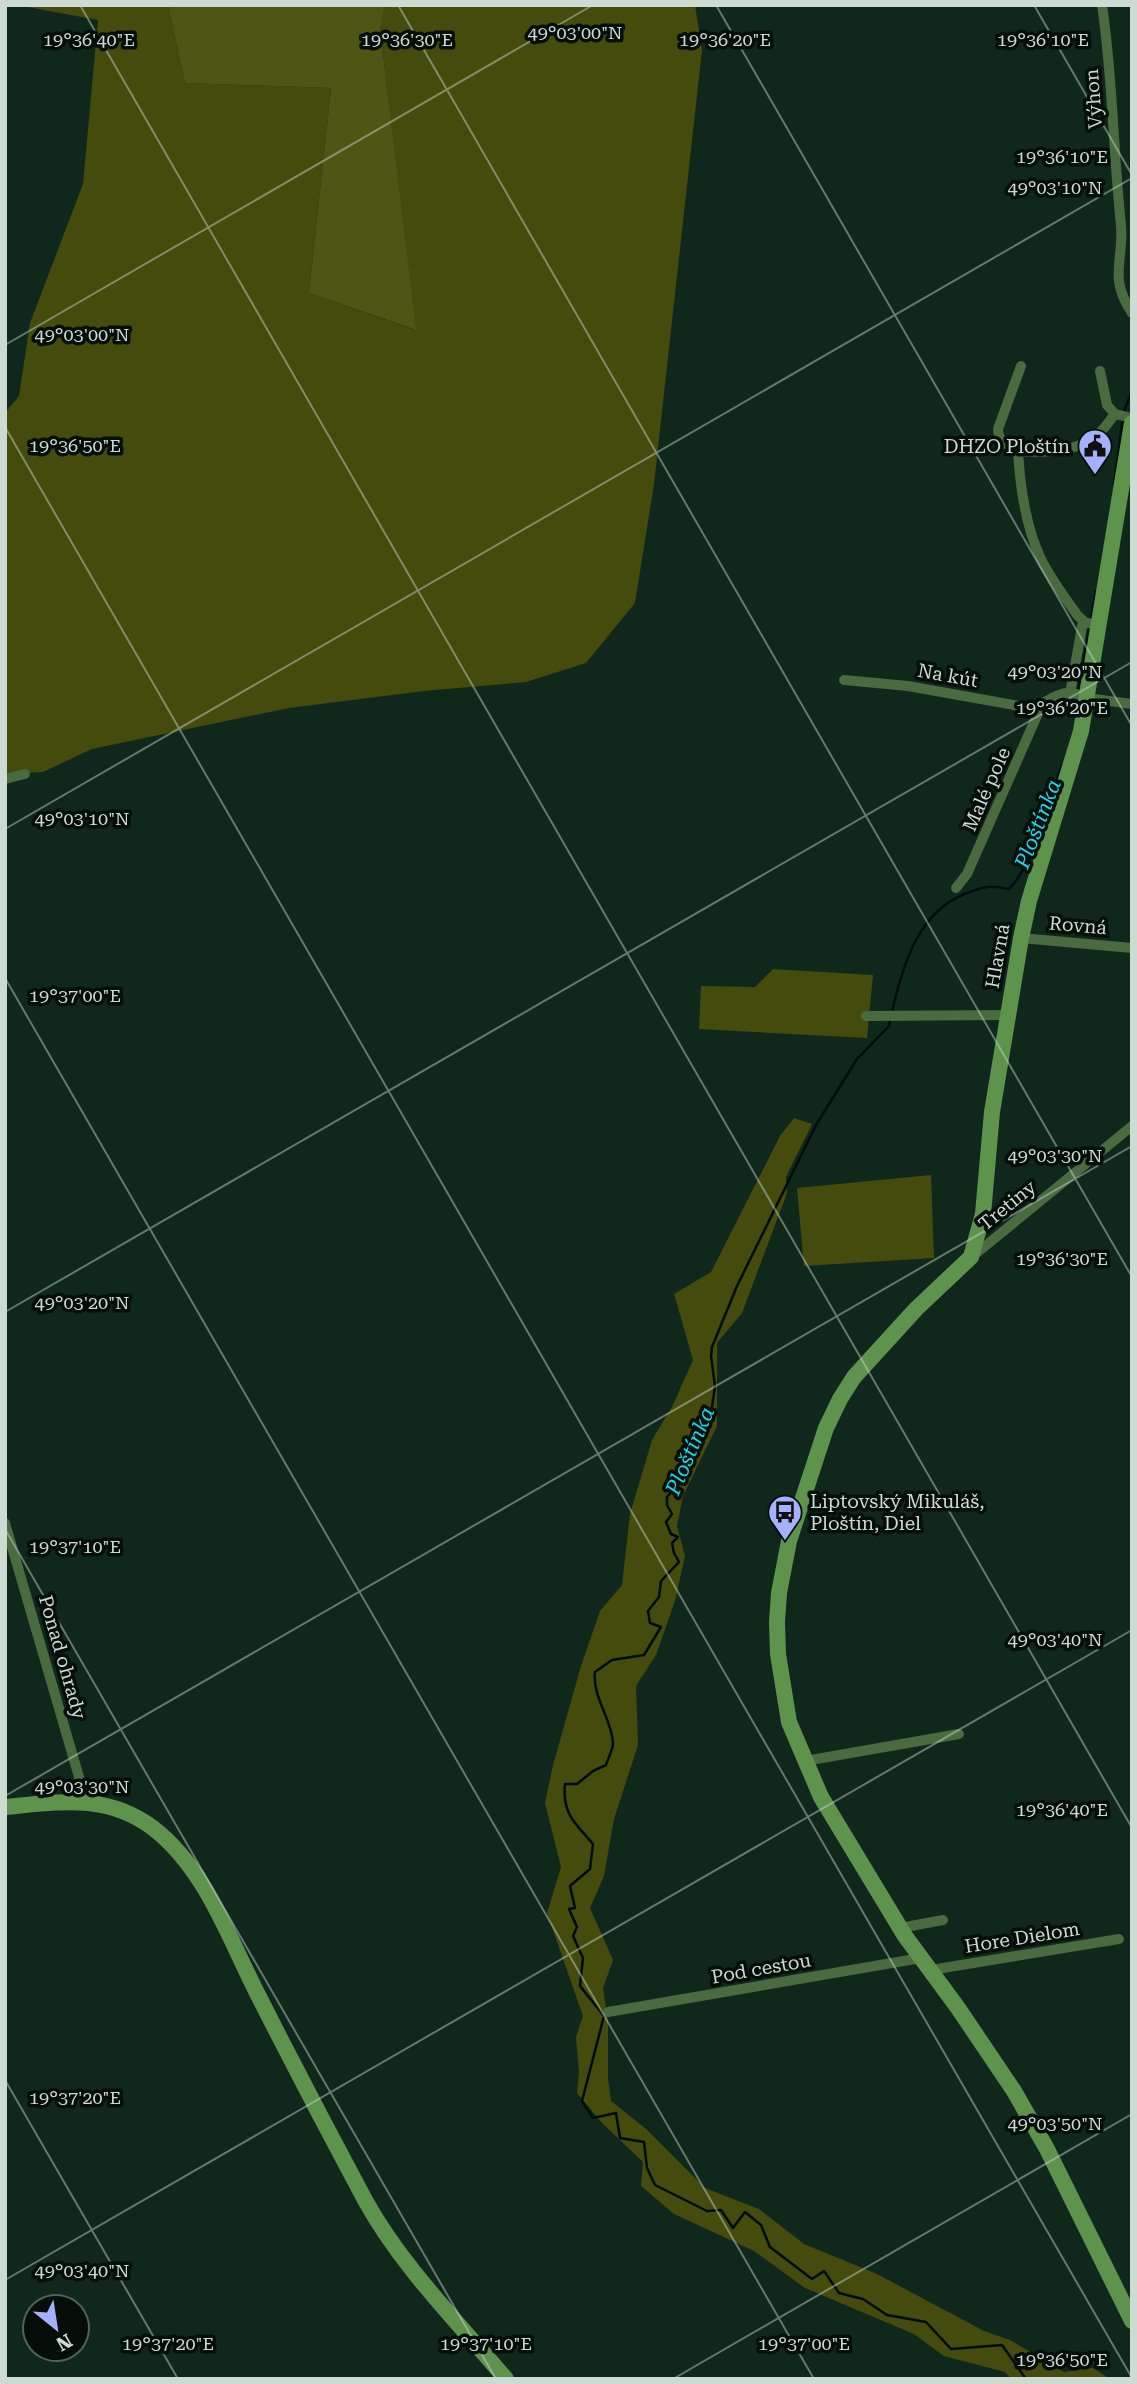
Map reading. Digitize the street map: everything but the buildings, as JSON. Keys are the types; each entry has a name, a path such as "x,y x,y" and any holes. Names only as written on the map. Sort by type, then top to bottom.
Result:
{"street":[{"name":"Výhon","path":"1102,5 1121,229 1117,267 1122,298 1132,313"},
{"path":"1021,366 998,429 998,436 1003,442 1018,451 1052,451 1084,444 1125,418 1107,405 1100,371"},
{"name":"Hlavná","path":"971,1257 983,1214 992,1112 1021,938 1029,901 1081,731 1080,693 1125,418"},
{"path":"1018,451 1026,513 1040,558 1063,596 1091,623 1080,693 1132,705"},
{"name":"Na kút","path":"844,680 908,686 1025,708 1034,708 1054,695 1080,693"},
{"name":"Malé pole","path":"956,888 967,874 1043,702"},
{"path":"5,779 25,774"},
{"name":"Rovná","path":"1021,938 1132,948"},
{"path":"866,1016 1008,1015"},
{"name":"Tretiny","path":"971,1257 1132,1126"},
{"path":"971,1257 916,1308 845,1390 826,1428 798,1512 779,1593 777,1647 781,1683 789,1722 821,1797 900,1928 996,2062 1029,2116 1132,2321"},
{"name":"Ponad ohrady","path":"5,1523 86,1801"},
{"path":"805,1761 959,1734"},
{"path":"5,1807 86,1801 118,1809 139,1819 162,1836 185,1860 209,1896 276,2030 385,2234 506,2379"},
{"name":"Hore Dielom","path":"900,1928 943,1920"},
{"name":"Hore Dielom","path":"926,1964 1119,1939"},
{"name":"Pod cestou","path":"608,2012 926,1964"}],"green space":[{"path":"17,5 168,5 185,83 331,88 309,293 415,330 380,28 385,5 695,5 702,50 654,484 635,603 586,663 526,682 424,691 289,708 92,749 43,772 5,774 5,413 19,396 30,323 83,184 98,20"},
{"path":"168,5 385,5 380,29 416,330 309,293 331,88 185,83"},
{"path":"773,969 873,975 867,1038 699,1029 701,986 755,987"},
{"path":"794,1118 812,1124 786,1177 787,1193 742,1313 717,1343 717,1426 683,1496 677,1526 685,1556 675,1601 656,1655 636,1686 638,1745 614,1819 604,1876 590,1908 613,1960 603,1988 608,2022 608,2079 611,2101 645,2128 705,2188 759,2209 804,2244 877,2274 984,2331 1010,2340 1064,2372 1093,2368 1110,2379 1011,2379 1005,2372 944,2356 914,2334 805,2288 754,2251 674,2214 641,2186 643,2162 603,2124 577,2093 579,2073 576,2037 583,2016 547,1913 561,1867 545,1803 553,1765 581,1666 600,1611 622,1585 630,1514 652,1440 672,1407 693,1360 674,1294 711,1272 780,1136"},
{"path":"931,1175 934,1258 804,1266 797,1188"}],"waterway":[{"name":"Ploštínka","path":"1124,411 1132,391"},
{"name":"Ploštínka","path":"1114,484 1123,418"},
{"name":"Ploštínka","path":"1091,618 1096,591"},
{"name":"Ploštínka","path":"1078,691 1090,625"},
{"name":"Ploštínka","path":"892,1011 901,976 915,942 936,913 950,901 980,888 1009,889 1018,878 1034,848 1062,765"},
{"name":"Ploštínka","path":"890,1021 889,1026 857,1059 816,1125 737,1286 712,1347 715,1386 712,1407 686,1474 667,1497 667,1505 672,1514 666,1522 671,1534 678,1537 672,1543 679,1562 661,1581 659,1597 648,1611 650,1623 661,1627 644,1655 612,1660 595,1672 596,1690 612,1734 612,1748 606,1765 593,1771 577,1784 565,1784 568,1811 575,1824 593,1844 590,1869 570,1886 575,1908 569,1909 577,1927 573,1936 583,1958 580,1986 604,2016 582,2101 593,2118 616,2113 620,2138 644,2142 647,2168 655,2185 707,2211 721,2210 733,2228 745,2212 761,2225 770,2247 812,2279 824,2271 839,2293 863,2299 887,2315 926,2322 951,2349 1002,2345 1026,2379"}],"place":[{"name":"DHZO Ploštín","path":"1095,476"},
{"name":"Liptovský Mikuláš, Ploštín, Diel","path":"785,1542"}]}
